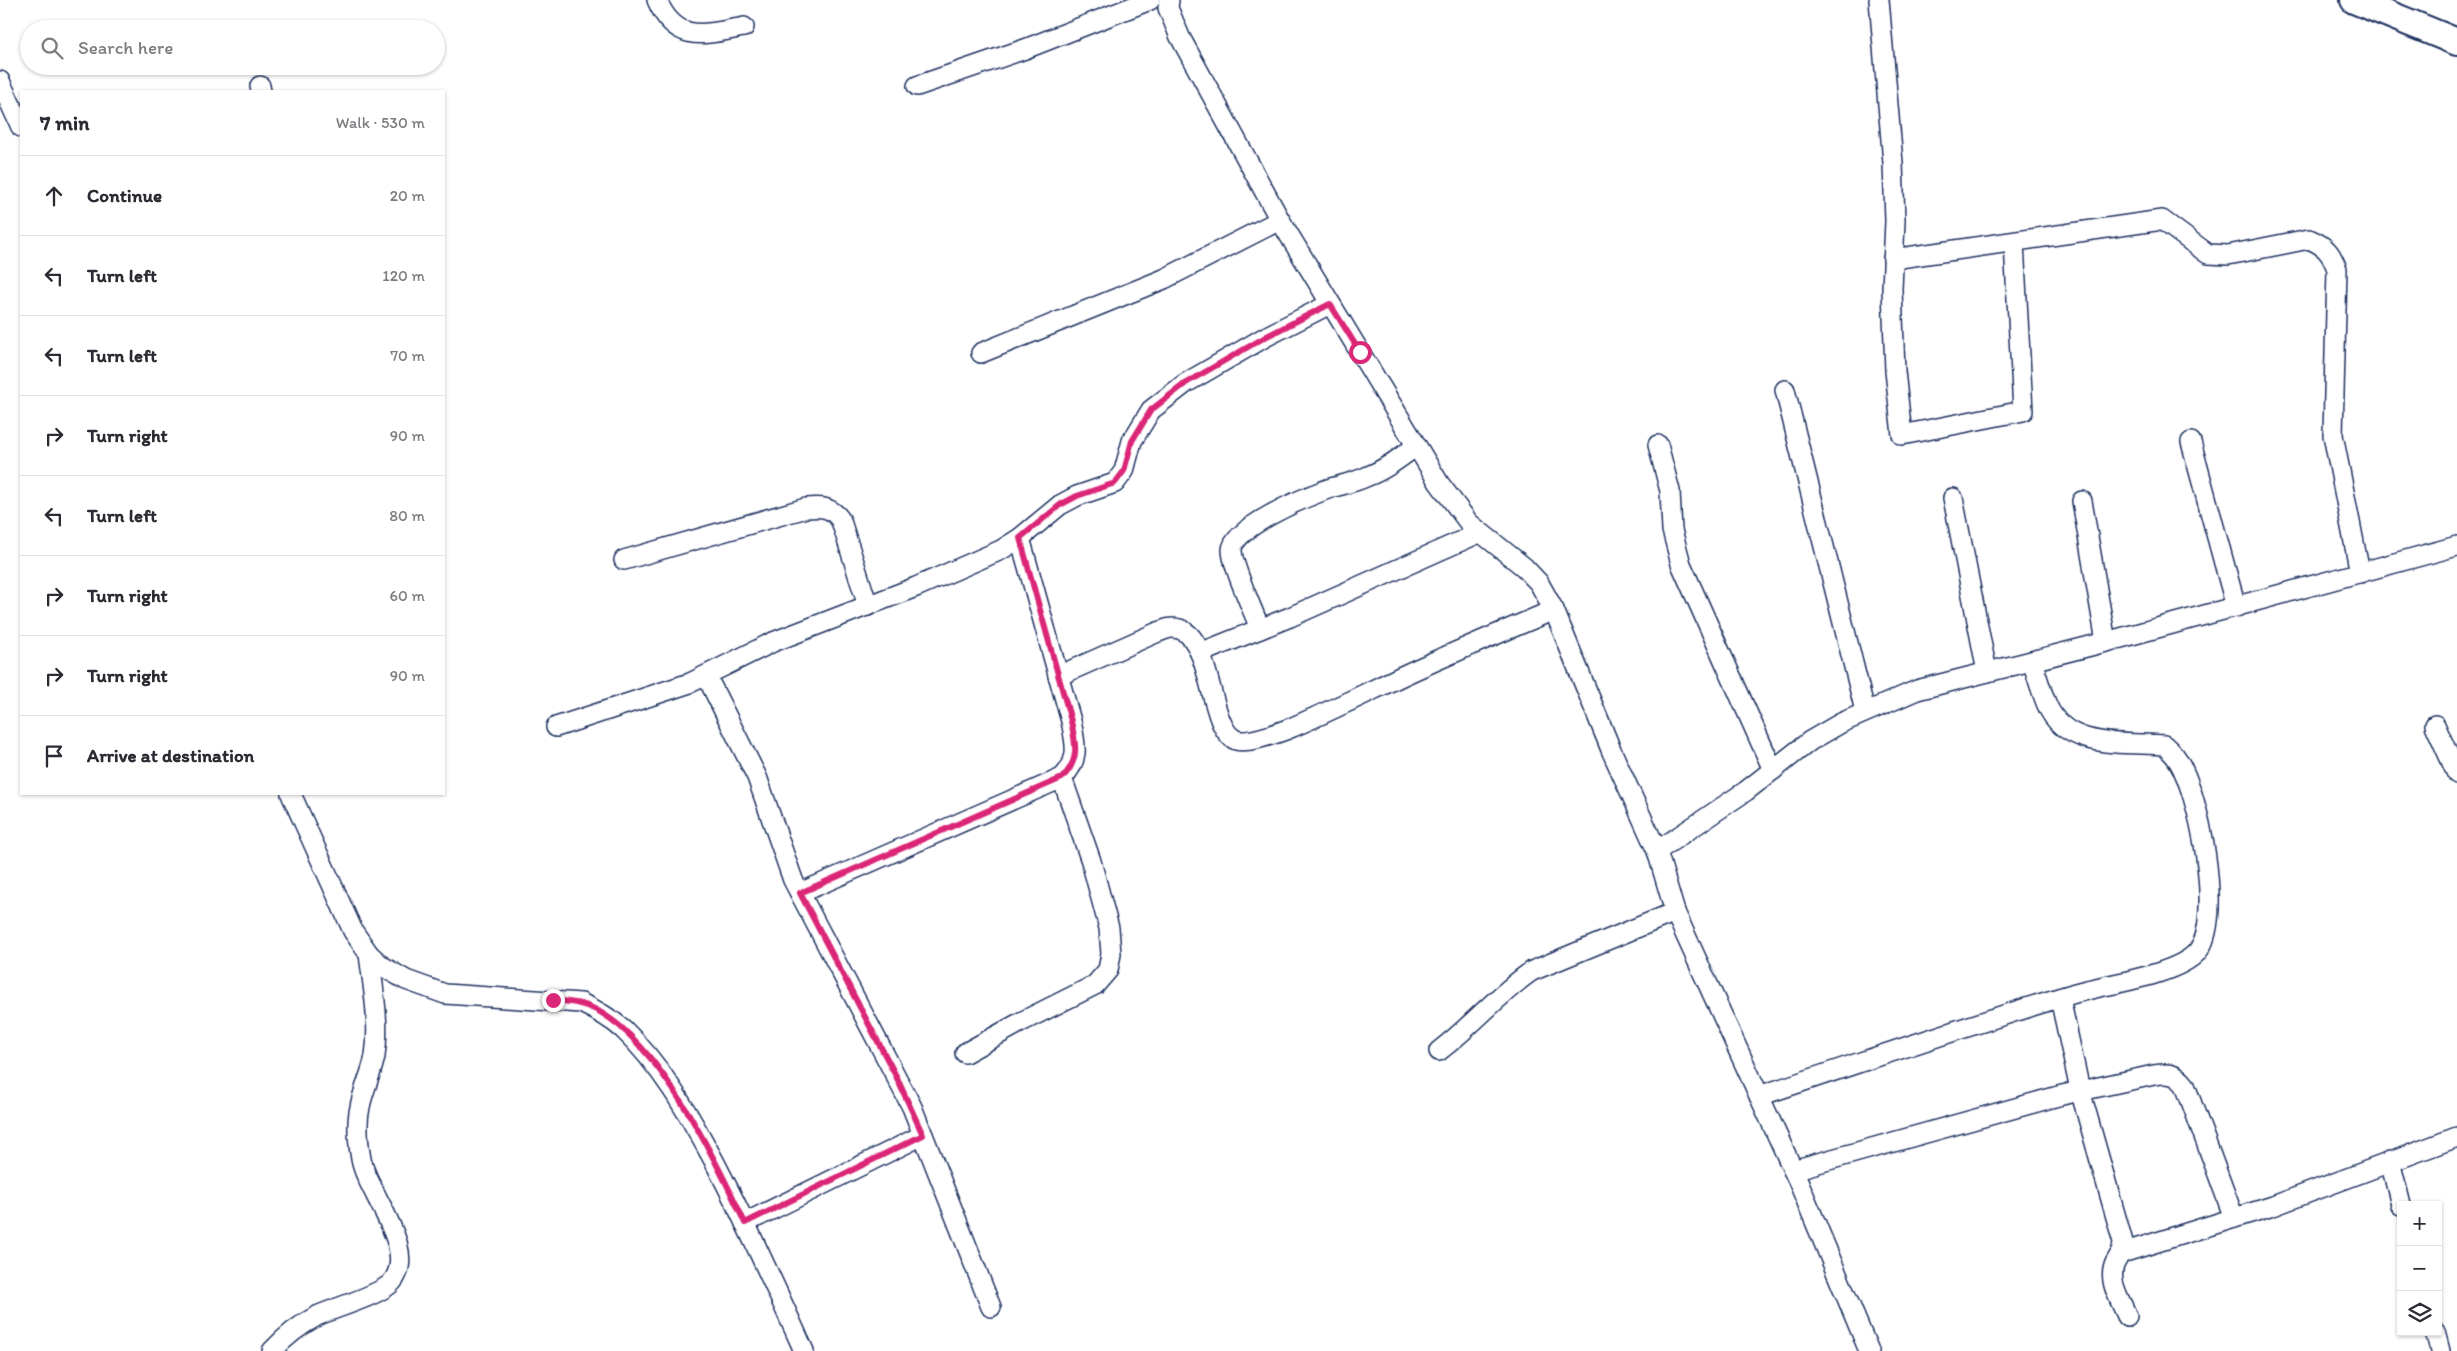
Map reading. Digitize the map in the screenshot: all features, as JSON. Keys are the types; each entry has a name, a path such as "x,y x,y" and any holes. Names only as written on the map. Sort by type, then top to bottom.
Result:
{"main road":[{"path":"2354,0 2457,42"}],"street":[{"path":"656,0 669,21 679,30 693,35 744,27"},
{"path":"918,86 1025,49 1150,0"},
{"path":"1168,0 1168,8 1180,37 1280,220 1439,483 1469,523 1479,533 1524,567 1539,582 1554,610 1612,752 1656,851 1675,912 1792,1170 1869,1351"},
{"path":"1879,0 1894,171 1895,371 1902,435 2023,411 2014,243"},
{"path":"0,80 20,125"},
{"path":"981,353 1164,279 1280,220"},
{"path":"1893,259 2014,243 2162,220 2208,254 2228,255 2309,239 2322,244 2331,252 2337,269 2338,289 2334,328 2333,435 2360,573"},
{"path":"556,726 707,677 773,642 916,587 1000,550 1020,538 1060,505 1077,496 1115,483 1124,471 1132,441 1151,410 1180,388 1267,336 1330,304"},
{"path":"1785,390 1865,712"},
{"path":"2191,442 2236,606"},
{"path":"1658,445 1670,491 1672,530 1681,564 1773,770"},
{"path":"1260,629 1232,550 1238,538 1254,526 1306,498 1368,476 1391,465 1416,446"},
{"path":"1953,498 1987,672"},
{"path":"2082,501 2106,642"},
{"path":"624,560 806,508 824,506 836,513 841,521 868,606"},
{"path":"1200,653 1260,629 1479,533"},
{"path":"800,893 1062,778 1071,768 1075,756 1075,741 1020,538"},
{"path":"1656,851 1746,791 1810,741 1865,712 1918,690 2106,642 2457,546"},
{"path":"1058,676 1171,628 1183,630 1193,639 1200,653 1221,720 1228,733 1237,740 1248,740 1288,729 1441,658 1554,610"},
{"path":"1759,1096 2060,998 2165,970 2182,964 2197,952 2206,935 2210,909 2206,859 2201,827 2185,775 2175,756 2164,745 2097,741 2071,734 2060,725 2048,707 2032,661"},
{"path":"707,677 757,777 769,806 786,862 800,893 896,1076 923,1135 991,1307"},
{"path":"2434,725 2457,774"},
{"path":"965,1053 1094,985 1108,970 1111,954 1105,913 1091,861 1062,778"},
{"path":"291,795 353,931 369,954 382,966 406,980 445,994 581,1003 601,1013 622,1028 642,1050 681,1103 745,1223 804,1351"},
{"path":"1439,1051 1465,1031 1510,987 1532,971 1675,912"},
{"path":"272,1351 299,1326 317,1316 383,1289 392,1282 398,1270 400,1255 396,1238 371,1186 362,1162 357,1127 360,1106 375,1056 374,1007 369,954"},
{"path":"2060,998 2080,1090 2122,1234 2122,1253 2116,1263 2112,1282 2127,1316"},
{"path":"1792,1170 2080,1090 2169,1073 2178,1077 2190,1099 2234,1218"},
{"path":"745,1223 923,1135"},
{"path":"2122,1253 2302,1196 2457,1137"},
{"path":"2390,1161 2400,1201"},
{"path":"2436,1336 2440,1351"}],"route":[{"path":"553,1000 581,1003 601,1013 622,1028 642,1050 658,1069 681,1103 745,1223 923,1135 912,1107 800,893 1062,778 1071,768 1075,756 1075,741 1071,721 1020,538 1060,505 1077,496 1115,483 1124,471 1132,441 1151,410 1186,383 1267,336 1330,304 1360,352"}]}
